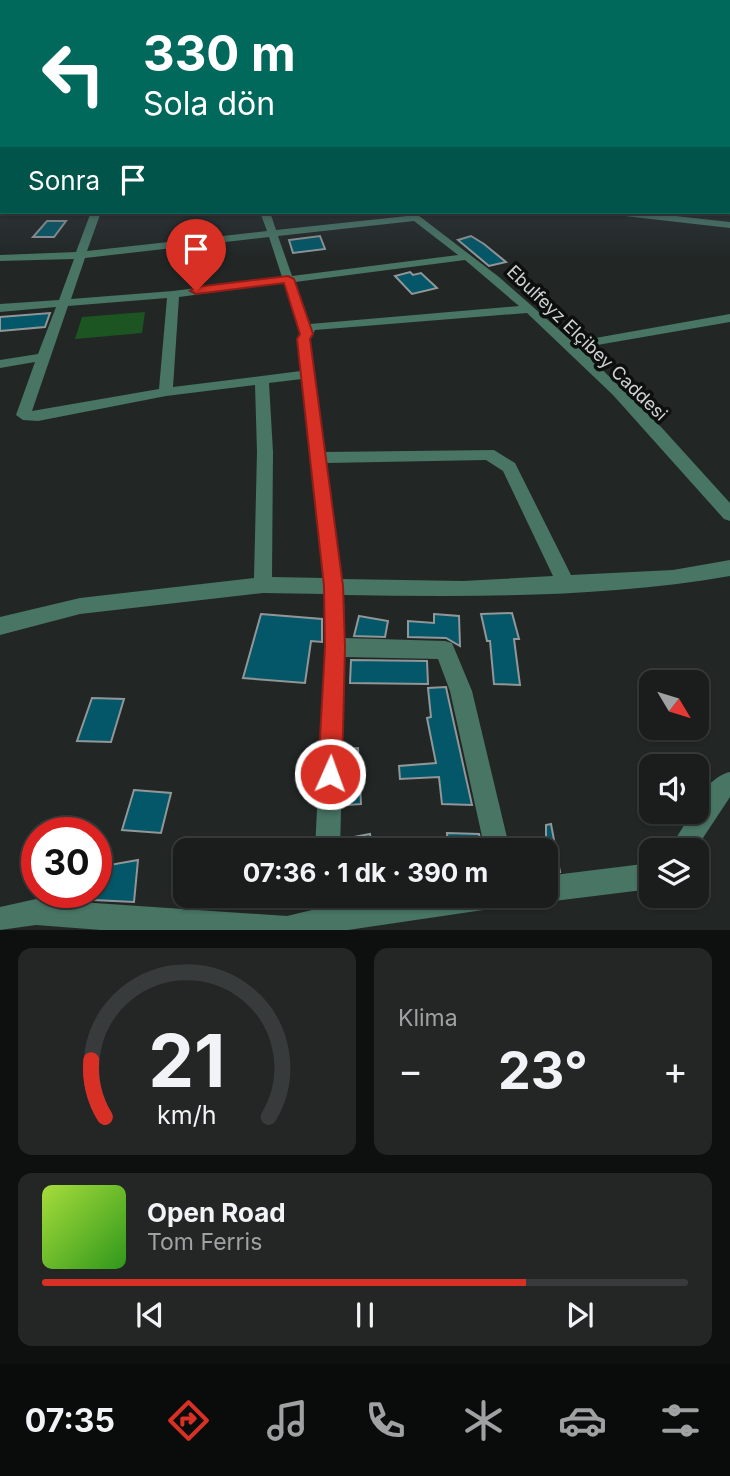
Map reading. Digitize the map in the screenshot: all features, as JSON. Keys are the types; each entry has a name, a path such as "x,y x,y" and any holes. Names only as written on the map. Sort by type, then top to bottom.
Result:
{"street":[{"path":"95,214 23,415 38,416 166,391 308,374"},
{"path":"266,214 307,334"},
{"path":"634,214 730,225"},
{"path":"0,258 82,255 272,235 412,215"},
{"name":"Ebulfeyz Elçibey Caddesi","path":"412,215 530,309 645,421 730,514"},
{"path":"0,309 173,294 466,257"},
{"path":"166,391 173,294"},
{"path":"327,838 335,647 334,586 304,339 310,327 530,309"},
{"path":"569,346 730,318"},
{"path":"0,364 44,357"},
{"path":"262,380 265,452 263,585"},
{"path":"318,458 489,454 509,467 566,584"},
{"path":"0,626 80,606 263,585 463,589 673,578 730,568"},
{"path":"335,647 445,650 461,691 495,838"},
{"path":"689,838 724,785 730,784"},
{"path":"558,888 639,877"},
{"path":"0,920 36,912 287,930 325,915 386,908"}],"green space":[{"path":"145,312 142,333 75,339 82,317"}],"building":[{"path":"47,221 66,221 54,237 33,237"},
{"path":"320,236 325,249 293,253 289,240"},
{"path":"471,236 506,262 489,266 458,240"},
{"path":"410,272 413,275 421,273 437,288 412,294 395,276"},
{"path":"50,313 45,327 0,331 0,317"},
{"path":"512,613 519,639 514,639 520,685 494,684 490,641 487,641 481,614"},
{"path":"261,614 322,619 322,642 311,641 305,683 243,678"},
{"path":"434,614 459,616 460,646 446,638 408,637 408,621 434,623"},
{"path":"359,616 388,621 385,637 354,636"},
{"path":"351,660 427,661 428,684 350,683"},
{"path":"446,687 472,805 442,804 439,777 400,779 399,766 436,763 427,718 431,717 428,688"},
{"path":"92,698 124,699 111,742 77,741"},
{"path":"358,748 361,804 347,805 345,749"},
{"path":"134,790 171,793 161,833 122,830"},
{"path":"551,824 554,838 546,838 546,825"},
{"path":"447,833 479,834 480,838 447,838"},
{"path":"370,834 370,838 348,838"},
{"path":"138,860 134,902 112,901 112,865"}],"route":[{"path":"196,291 288,279 307,334 304,339 334,586 335,647 330,774"}]}
